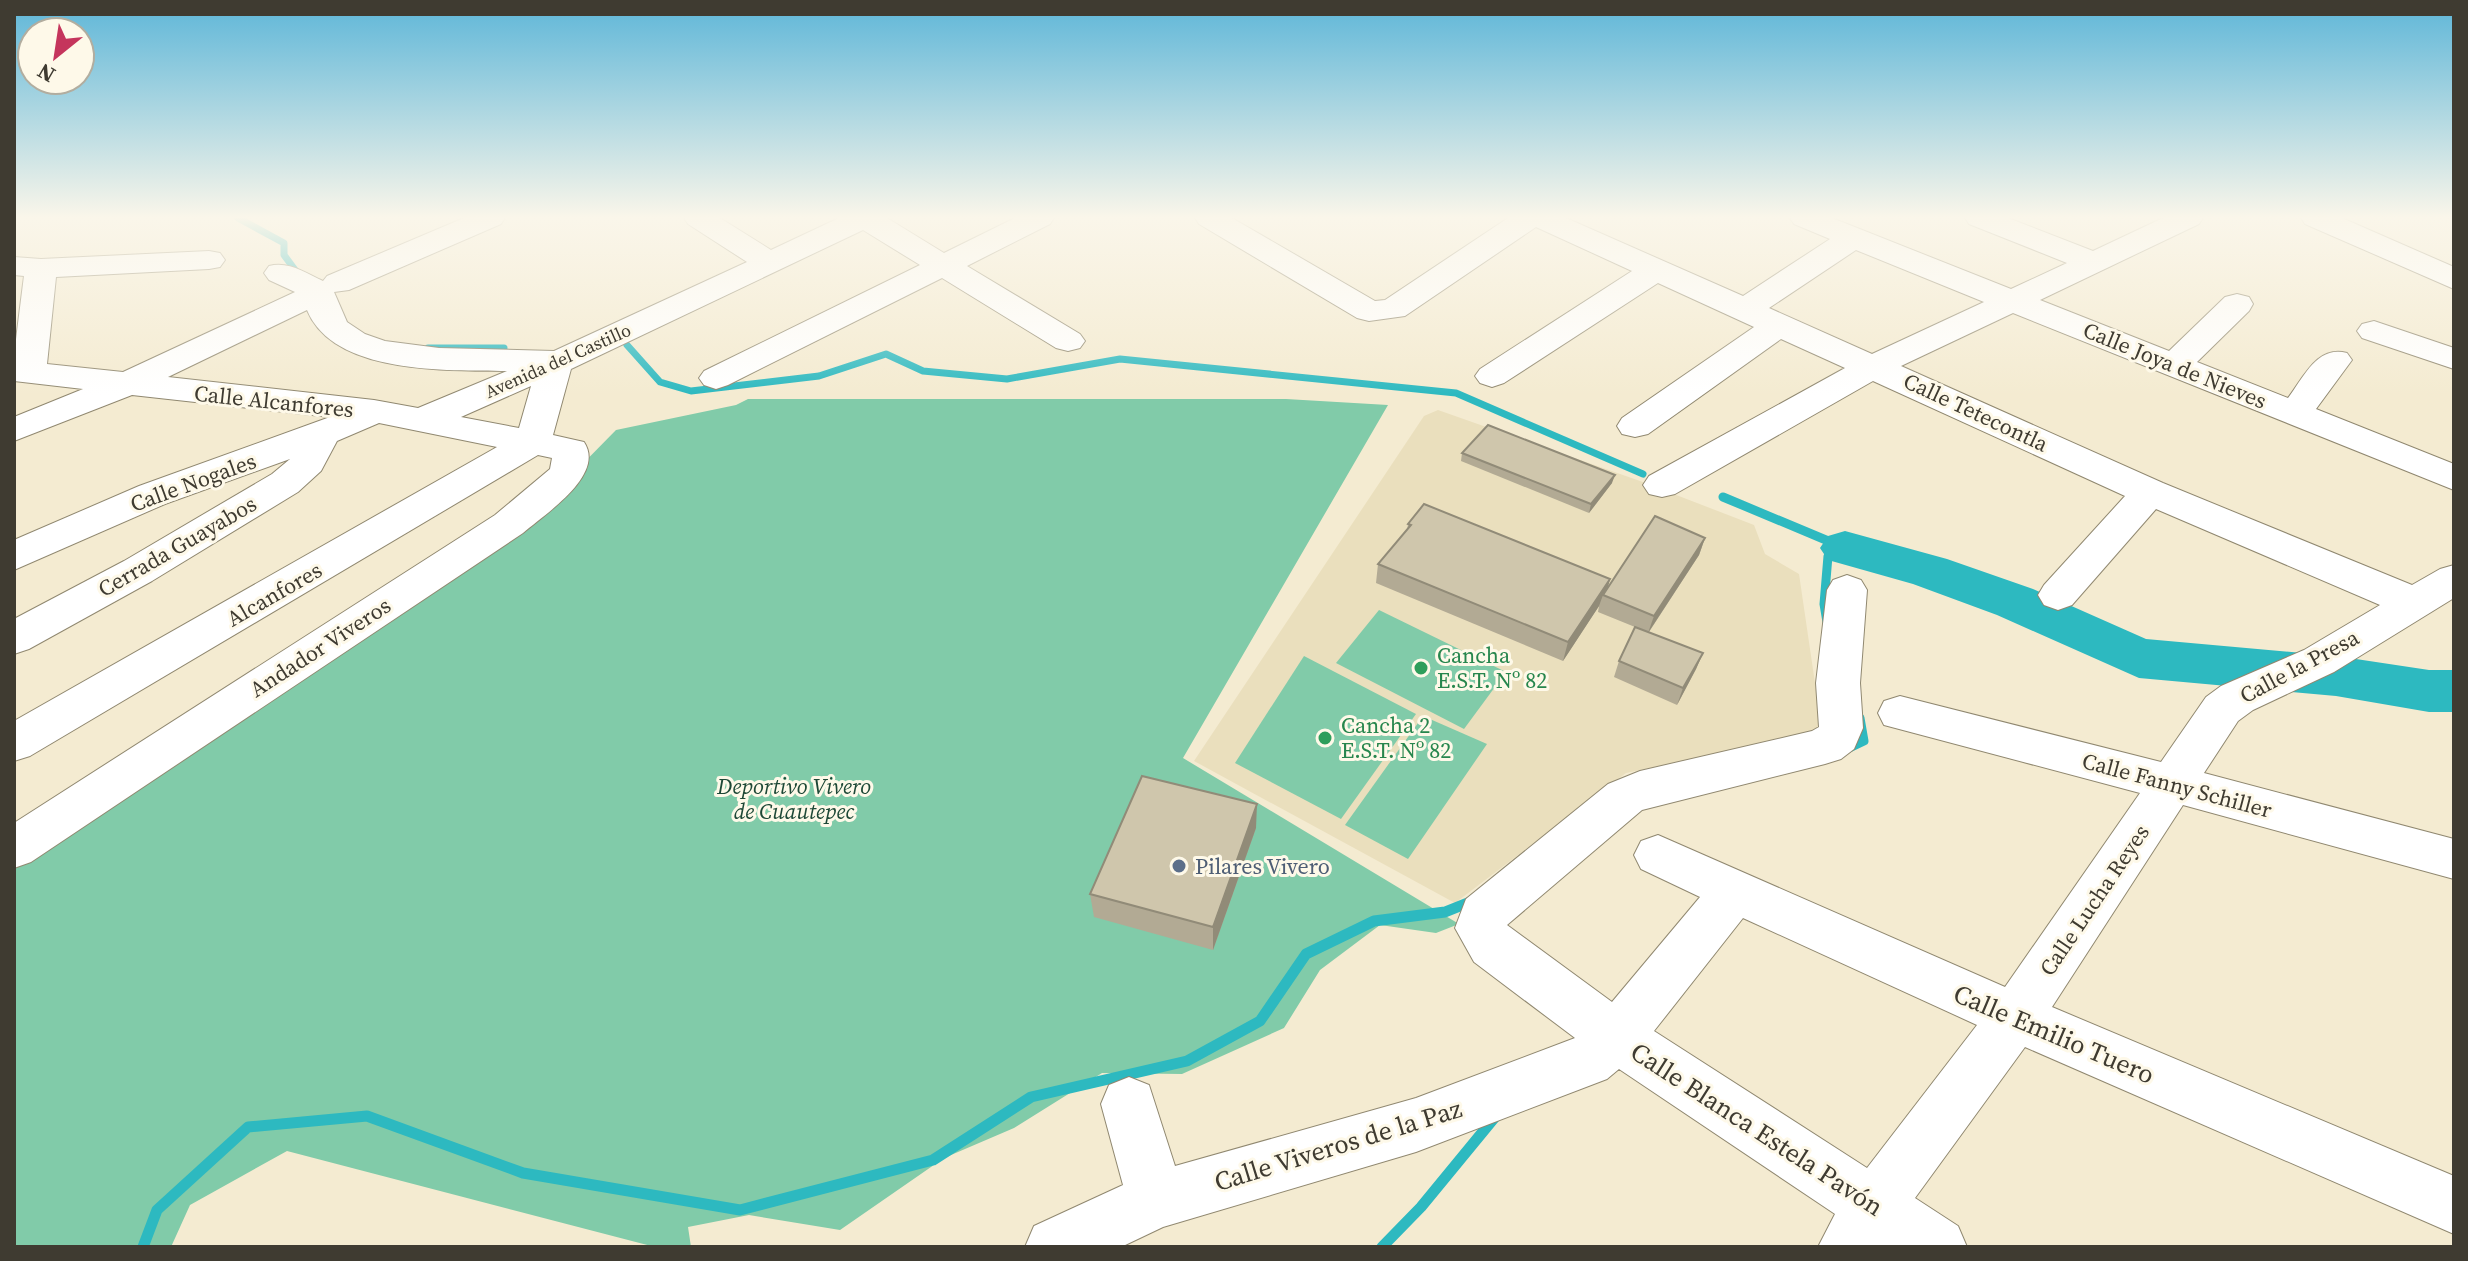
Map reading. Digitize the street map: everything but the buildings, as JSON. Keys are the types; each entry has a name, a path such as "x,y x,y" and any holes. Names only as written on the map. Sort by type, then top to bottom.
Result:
{"street":[{"path":"22,372 27,277"},
{"path":"288,277 317,290 335,329 351,341 382,352 556,361 533,442"},
{"path":"338,283 352,277"},
{"name":"Avenida del Castillo","path":"425,419 613,338 738,277"},
{"path":"716,378 922,277"},
{"path":"959,277 1068,341"},
{"path":"1313,277 1369,311 1380,312 1393,309 1441,277"},
{"path":"1492,376 1645,277"},
{"name":"Calle Tetecontla","path":"1674,277 2150,492 2413,602"},
{"path":"1746,309 1794,277"},
{"name":"Calle Joya de Nieves","path":"1953,277 2454,478"},
{"path":"1662,485 1874,366 2064,277"},
{"path":"14,430 125,385 299,301"},
{"path":"2175,365 2237,304"},
{"path":"1635,426 1780,324"},
{"path":"2374,331 2454,359"},
{"path":"2294,414 2335,360"},
{"name":"Calle Alcanfores","path":"22,372 374,411 533,442"},
{"name":"Calle Nogales","path":"14,556 152,495 320,435 374,411"},
{"name":"Cerrada Guayabos","path":"14,638 138,571 285,483 306,466 318,449 320,435"},
{"name":"Alcanfores","path":"14,743 533,442"},
{"name":"Andador Viveros","path":"14,848 457,559 546,495 569,468 571,450 533,442"},
{"path":"2058,595 2150,492"},
{"name":"Calle la Presa","path":"2173,783 2222,709 2237,698 2319,661 2454,579"},
{"name":"Calle Blanca Estela Pavón","path":"1847,590 1838,737 1825,746 1659,785 1625,797 1484,914 1480,928 1492,946 1617,1037 1861,1227 1937,1247"},
{"name":"Calle Fanny Schiller","path":"1900,713 2454,859"},
{"name":"Calle Lucha Reyes","path":"1861,1227 2015,1017 2173,783"},
{"name":"Calle Emilio Tuero","path":"1658,855 2015,1017 2454,1205"},
{"name":"Calle Viveros de la Paz","path":"1055,1247 1156,1200 1416,1125 1588,1061 1617,1037 1735,891"},
{"path":"1129,1104 1156,1200"}],"shaded area":[{"path":"1438,410 1754,525 1765,554 1799,574 1822,731 1626,773 1455,903 1194,761 1424,416"}],"green space":[{"name":"Deportivo Vivero de Cuautepec","path":"748,399 1286,399 1388,405 1183,758 1459,924 1436,933 1380,925 1320,970 1284,1028 1182,1074 1102,1073 1014,1128 944,1158 840,1230 749,1215 688,1227 691,1247 655,1247 287,1151 190,1205 171,1247 14,1247 14,858 559,488 616,430 736,405"},
{"name":"Cancha E.S.T. Nº 82","path":"1379,610 1506,672 1464,729 1336,663"},
{"name":"Cancha 2 E.S.T. Nº 82","path":"1304,656 1416,714 1341,819 1235,763"},
{"name":"Cancha E.S.T. Nº 82","path":"1423,716 1487,744 1408,859 1345,825"}],"waterway":[{"path":"627,345 660,382 691,391 819,376 886,354 923,371 1007,379 1120,359 1456,393 1643,474"},
{"path":"428,348 504,348"},
{"path":"1723,497 1845,548 1828,556 1824,604 1827,622"},
{"path":"1845,548 1929,571 2015,602 2139,658 2336,676 2429,691 2454,691"},
{"path":"1845,750 1864,741 1860,718"},
{"path":"143,1247 157,1210 248,1127 367,1116 523,1173 740,1210 933,1160 1031,1097 1187,1061 1260,1021 1306,954 1374,921 1445,912 1475,900"},
{"path":"1382,1247 1421,1207 1495,1117"}],"place":[{"name":"Cancha E.S.T. Nº 82","path":"1421,668"},
{"name":"Cancha 2 E.S.T. Nº 82","path":"1325,738"},
{"name":"Pilares Vivero","path":"1179,866"}]}
